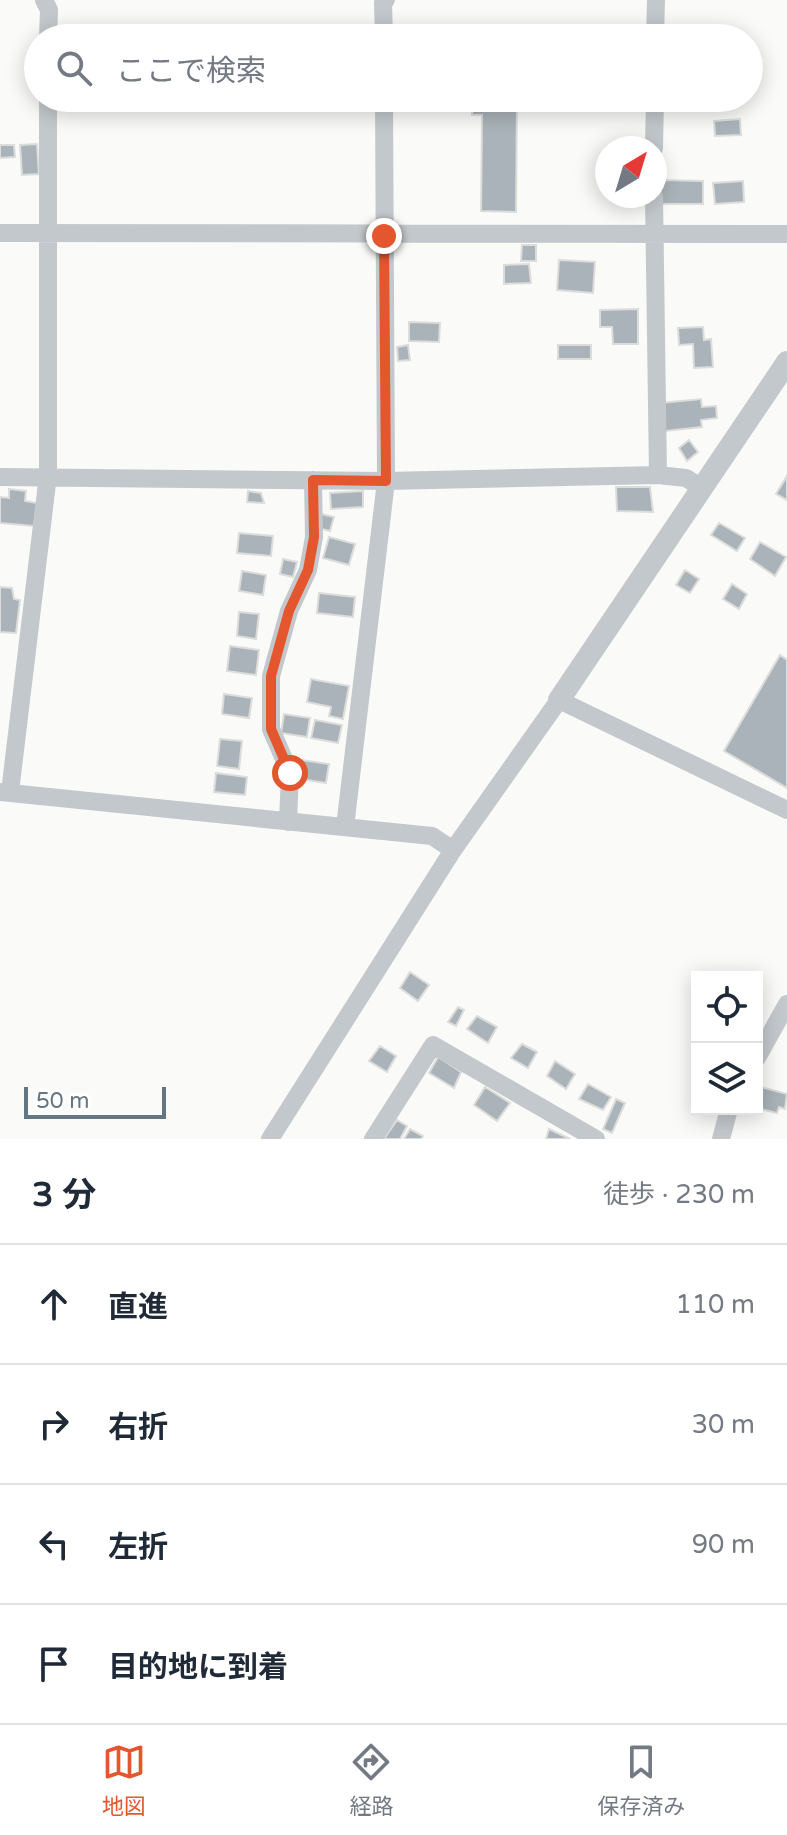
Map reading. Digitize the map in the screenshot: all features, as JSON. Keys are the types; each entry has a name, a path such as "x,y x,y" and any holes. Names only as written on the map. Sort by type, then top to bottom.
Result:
{"street":[{"path":"44,0 49,10 48,24"},
{"path":"384,24 383,3 386,0"},
{"path":"655,24 656,0"},
{"path":"48,112 48,475 5,792 432,836 453,850"},
{"path":"345,827 386,481 384,112"},
{"path":"654,136 655,112"},
{"path":"654,208 658,475"},
{"path":"0,233 384,236 787,234"},
{"path":"270,1139 453,850 559,700 787,362"},
{"path":"0,477 48,475 386,481 658,475 686,478 702,488"},
{"path":"288,822 290,773 271,729 271,676 289,611 308,570 314,537 313,480"},
{"path":"559,700 787,810"},
{"path":"763,1047 787,1004"},
{"path":"373,1139 433,1045 596,1139"},
{"path":"721,1139 727,1115"}],"building":[{"path":"472,112 517,112 516,212 481,211 482,115 472,115"},
{"path":"740,119 741,135 715,136 714,121"},
{"path":"37,144 39,174 22,175 20,145"},
{"path":"0,145 14,145 15,157 0,158"},
{"path":"667,180 703,181 703,204 667,204"},
{"path":"743,181 744,202 715,204 713,183"},
{"path":"522,245 536,245 536,261 521,261"},
{"path":"559,260 595,262 593,293 557,290"},
{"path":"529,264 531,283 504,284 504,265"},
{"path":"638,309 638,344 613,344 612,327 600,327 600,310"},
{"path":"409,322 440,323 439,342 409,341"},
{"path":"703,327 704,340 711,339 713,367 694,368 693,344 679,345 678,328"},
{"path":"408,345 410,360 398,361 397,347"},
{"path":"558,345 591,345 591,359 558,359"},
{"path":"701,399 702,407 716,406 717,418 701,420 702,427 665,431 661,403"},
{"path":"689,440 698,452 687,461 679,448"},
{"path":"787,476 787,500 776,494"},
{"path":"616,487 650,487 653,512 617,511"},
{"path":"9,489 26,491 25,501 37,503 34,526 0,523 0,497 9,498"},
{"path":"248,491 261,493 264,503 247,502"},
{"path":"363,491 363,507 331,509 330,493"},
{"path":"321,514 334,517 330,531 318,528"},
{"path":"719,523 745,538 737,551 711,535"},
{"path":"239,533 273,536 271,556 237,553"},
{"path":"329,537 355,544 349,565 323,558"},
{"path":"760,542 786,557 775,576 750,559"},
{"path":"283,559 297,562 293,577 280,574"},
{"path":"685,570 699,579 690,593 676,585"},
{"path":"242,571 266,575 263,595 239,591"},
{"path":"732,584 747,594 739,609 723,599"},
{"path":"0,587 12,588 14,599 20,600 16,633 0,632"},
{"path":"319,593 355,597 353,617 317,613"},
{"path":"239,612 259,614 256,639 237,636"},
{"path":"230,646 259,650 256,675 227,671"},
{"path":"780,655 787,660 787,788 724,751"},
{"path":"311,679 349,686 343,719 329,716 331,707 307,702"},
{"path":"224,694 252,698 249,718 222,714"},
{"path":"284,714 310,718 307,737 281,733"},
{"path":"315,720 342,725 338,743 311,738"},
{"path":"220,739 242,741 239,769 217,766"},
{"path":"302,760 329,764 326,783 300,779"},
{"path":"216,773 247,777 245,795 214,792"},
{"path":"410,972 429,985 418,1001 400,988"},
{"path":"458,1007 464,1010 456,1026 448,1022"},
{"path":"477,1016 497,1027 488,1043 467,1029"},
{"path":"522,1044 537,1052 528,1068 511,1058"},
{"path":"380,1046 396,1056 387,1072 369,1061"},
{"path":"438,1057 461,1072 454,1088 429,1073"},
{"path":"555,1061 575,1074 566,1089 547,1076"},
{"path":"588,1084 611,1097 603,1110 579,1099"},
{"path":"485,1087 510,1103 497,1121 474,1105"},
{"path":"763,1088 787,1094 785,1109 779,1107 777,1113 763,1110"},
{"path":"616,1099 625,1103 612,1133 603,1129"},
{"path":"397,1120 407,1126 400,1139 384,1139"},
{"path":"410,1129 423,1136 421,1139 404,1139"},
{"path":"549,1129 570,1139 546,1139"}],"route":[{"path":"290,773 271,729 271,676 289,611 308,570 314,537 313,480 386,481 384,236"}]}
